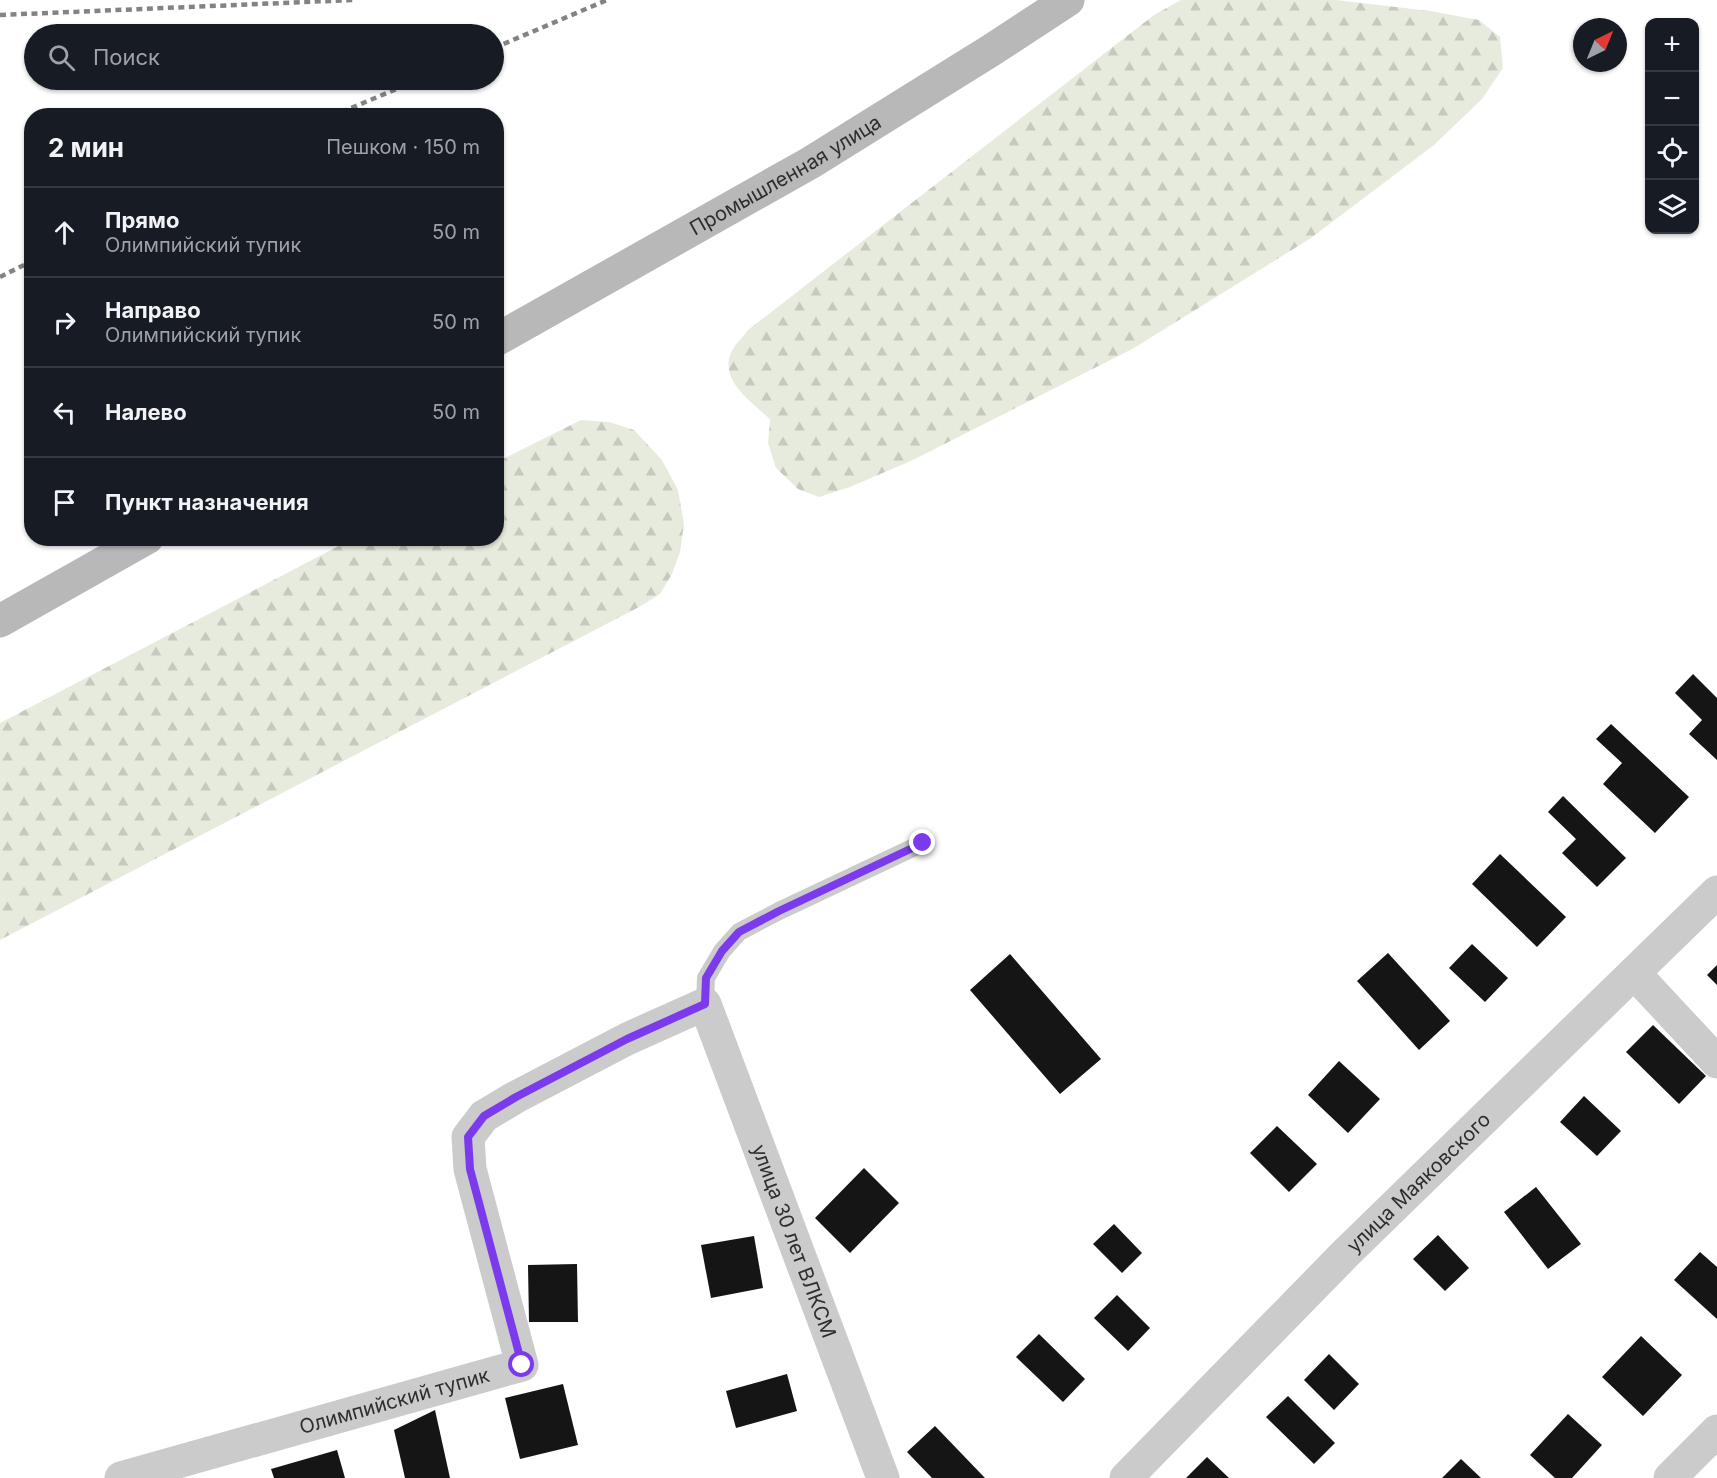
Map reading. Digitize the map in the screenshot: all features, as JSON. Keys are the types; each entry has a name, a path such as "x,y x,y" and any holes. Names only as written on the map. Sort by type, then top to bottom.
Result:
{"main road":[{"name":"Промышленная улица","path":"504,335 810,163 1068,0"},
{"path":"0,621 133,546"}],"street":[{"name":"улица Маяковского","path":"1126,1478 1346,1253 1717,892"},
{"path":"1635,974 1717,1062"},
{"name":"Олимпийский тупик","path":"121,1478 522,1365 470,1169 468,1137 484,1116 516,1097 627,1039 705,1004"},
{"name":"улица 30 лет ВЛКСМ","path":"705,1004 883,1478"},
{"path":"1670,1478 1717,1431"}],"lane":[{"path":"705,1004 706,978 722,951 739,932 923,843"}],"green space":[{"path":"1181,0 1336,0 1430,11 1479,20 1500,37 1503,68 1482,99 1434,145 1311,238 1134,348 913,460 850,487 819,497 798,489 776,468 768,443 770,419 740,390 730,373 731,353 736,344 748,330 1154,15"},
{"path":"581,420 609,422 634,430 662,460 678,490 684,524 680,552 672,574 660,594 0,940 0,723 339,546 504,546 504,458"}],"building":[{"path":"1693,674 1717,698 1717,760 1689,734 1702,720 1675,693"},
{"path":"1611,724 1689,797 1655,833 1603,784 1622,763 1596,739"},
{"path":"1563,796 1626,858 1597,887 1562,853 1576,839 1548,812"},
{"path":"1500,854 1566,917 1537,947 1472,884"},
{"path":"1472,944 1508,978 1485,1002 1449,968"},
{"path":"1388,953 1450,1021 1419,1050 1357,981"},
{"path":"1010,954 1101,1059 1060,1094 970,990"},
{"path":"1717,965 1717,985 1707,975"},
{"path":"1653,1025 1706,1076 1679,1104 1626,1052"},
{"path":"1339,1061 1380,1099 1348,1133 1308,1095"},
{"path":"1584,1096 1621,1131 1597,1156 1560,1122"},
{"path":"1277,1126 1317,1164 1289,1192 1250,1153"},
{"path":"864,1168 899,1203 850,1253 815,1218"},
{"path":"1536,1187 1581,1244 1548,1269 1504,1212"},
{"path":"1114,1224 1142,1253 1122,1273 1093,1244"},
{"path":"1438,1235 1469,1268 1445,1291 1413,1259"},
{"path":"754,1236 763,1288 711,1298 701,1245"},
{"path":"1700,1252 1717,1267 1717,1319 1674,1280"},
{"path":"577,1264 578,1322 529,1322 528,1265"},
{"path":"1117,1295 1150,1328 1128,1351 1094,1318"},
{"path":"1039,1334 1085,1379 1063,1402 1016,1357"},
{"path":"1641,1336 1682,1375 1643,1416 1602,1377"},
{"path":"1329,1354 1359,1384 1334,1410 1304,1380"},
{"path":"787,1374 797,1411 736,1428 726,1391"},
{"path":"563,1384 578,1445 520,1459 505,1398"},
{"path":"1288,1396 1335,1443 1314,1464 1266,1417"},
{"path":"435,1410 450,1478 405,1478 394,1430"},
{"path":"1568,1414 1602,1445 1572,1478 1555,1478 1530,1455"},
{"path":"935,1426 985,1478 932,1478 907,1452"},
{"path":"337,1450 345,1478 274,1478 271,1469"},
{"path":"1207,1457 1229,1478 1186,1478"},
{"path":"1461,1459 1481,1478 1442,1478"}],"railway":[{"path":"0,15 353,0"},
{"path":"504,44 607,0"},
{"path":"351,108 394,90"},
{"path":"0,277 24,265"}],"route":[{"path":"522,1365 470,1169 468,1137 484,1116 627,1039 705,1004 706,978 722,951 739,932 923,843"}]}
